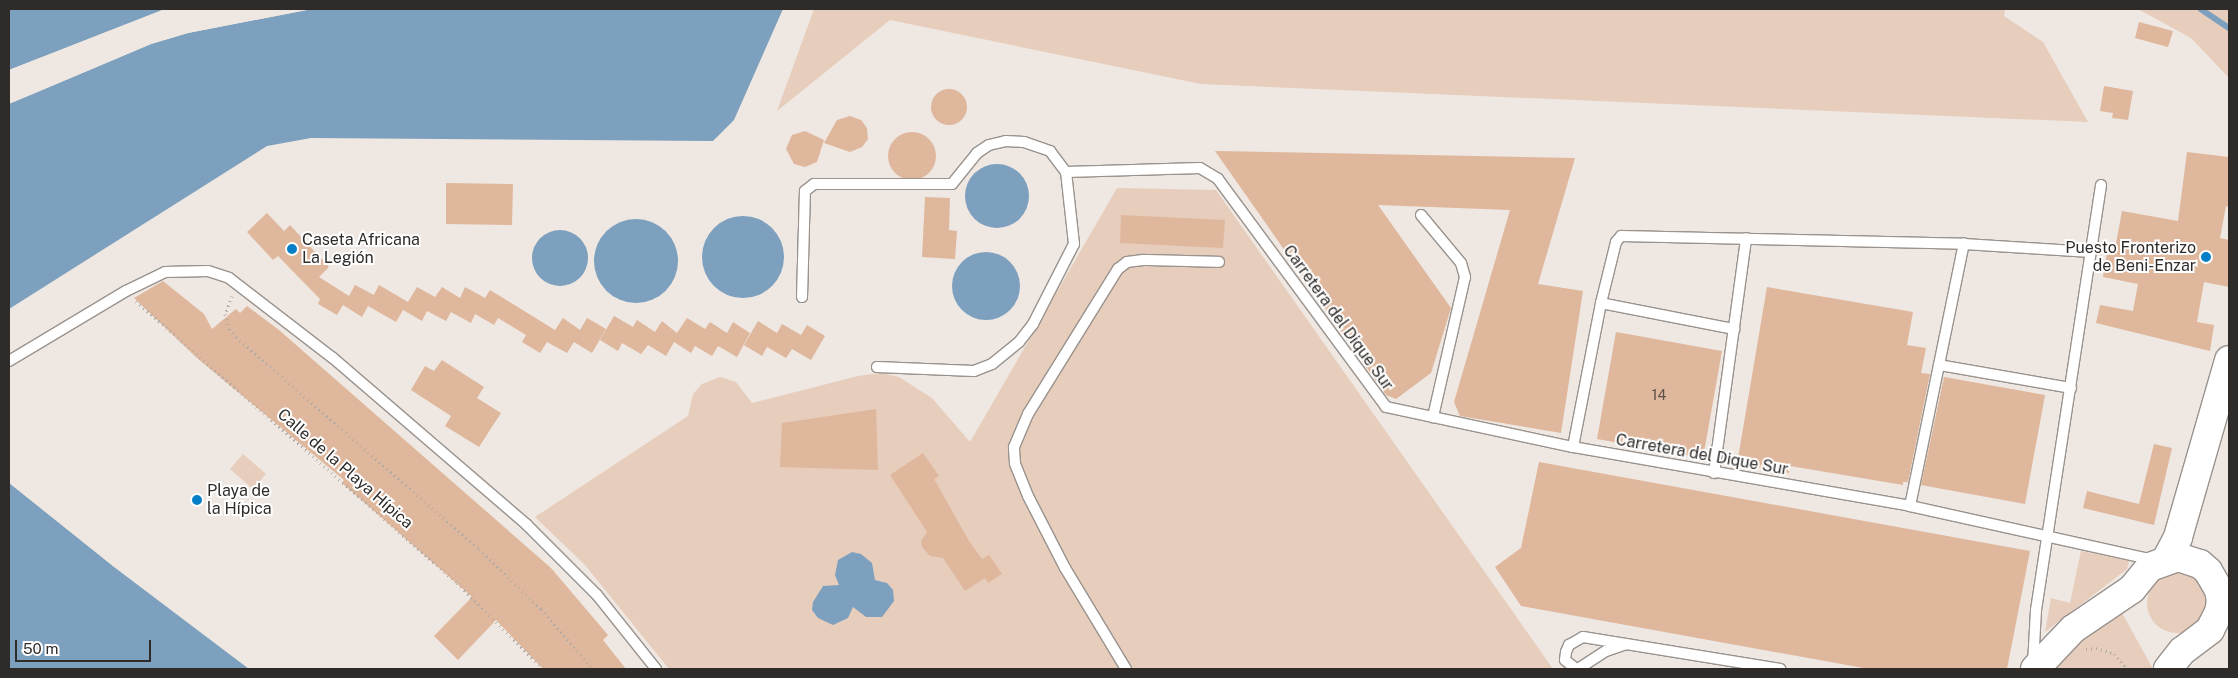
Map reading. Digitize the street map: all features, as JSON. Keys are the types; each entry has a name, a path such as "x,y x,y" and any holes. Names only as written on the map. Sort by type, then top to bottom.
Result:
{"main road":[{"path":"2034,669 2073,629 2132,589 2143,573 2163,560 2178,537 2229,360"},
{"path":"2163,560 2189,559 2208,571 2219,590 2224,621 2182,651 2168,669"},
{"path":"2182,669 2190,669"}],"lane":[{"path":"802,297 805,191 810,185 952,184 977,153 989,145 1006,141 1024,142 1050,151 1066,172 1074,244 1033,324 1019,342 992,364 974,372 877,367"},
{"name":"Carretera del Dique Sur","path":"1066,172 1190,167 1210,173 1381,402 1393,409 1434,416 1573,447 1910,506 2163,560"},
{"path":"2034,669 2036,610 2101,185"},
{"path":"1421,215 1460,263 1465,277 1434,416"},
{"path":"1573,447 1601,303 1616,242 1621,236 1964,244 2091,252"},
{"path":"1714,473 1746,238"},
{"path":"1910,506 1964,244"},
{"path":"1126,669 1065,568 1028,496 1015,463 1014,447 1028,414 1118,270 1127,262 1143,260 1219,262"},
{"path":"9,361 126,291 165,272 187,269 208,271 241,286 333,358 526,524 597,594 656,669"},
{"path":"1601,303 1734,329"},
{"path":"1939,365 2071,388"},
{"path":"1627,644 1606,651 1577,669 1565,660 1566,652 1575,639 1591,637 1780,669"}],"path":[{"path":"241,286 228,302 225,314 229,329 236,337 479,549 541,609 593,669"},
{"name":"Calle de la Playa Hípica","path":"126,291 197,358 457,583 543,669"},
{"path":"2079,652 2105,650 2121,660 2127,669"}],"shaded area":[{"path":"814,9 2005,9 2004,16 2043,42 2088,122 1201,84 890,20 777,111"},
{"path":"2138,9 2229,9 2229,78 2191,38"},
{"path":"1117,188 1216,190 1553,669 669,669 585,565 535,517 688,416 693,394 702,384 720,377 736,382 752,403 858,376 880,373 899,377 932,398 970,442"},
{"path":"243,454 266,474 253,489 230,469"},
{"path":"2081,551 2129,561 2127,569 2045,632 2051,598 2070,603"},
{"path":"2177,573 2194,578 2202,586 2207,603 2202,620 2194,628 2177,633 2160,628 2152,620 2147,603 2152,586 2160,578"},
{"path":"2122,613 2153,669 2047,669 2070,645"}],"water":[{"path":"9,9 165,9 9,70"},
{"path":"312,9 783,9 734,120 713,141 311,138 267,146 9,309 9,104 151,44 188,33"},
{"path":"991,164 1003,164 1020,173 1027,184 1029,196 1027,208 1020,219 1003,228 991,228 979,223 970,214 965,202 965,190 970,178 979,169"},
{"path":"743,216 759,219 772,228 781,241 784,257 781,273 772,286 759,295 743,298 727,295 714,286 705,273 702,257 705,241 714,228 727,219"},
{"path":"636,219 652,222 666,231 675,245 678,261 675,277 666,291 652,300 636,303 620,300 606,291 597,277 594,261 597,245 606,231 620,222"},
{"path":"560,230 571,232 580,238 586,247 588,258 586,269 580,278 571,284 560,286 549,284 540,278 534,269 532,258 534,247 540,238 549,232"},
{"path":"986,252 999,255 1010,262 1017,273 1020,286 1017,299 1010,310 999,317 986,320 973,317 962,310 955,299 952,286 955,273 962,262 973,255"},
{"path":"9,483 114,567 249,669 9,669"},
{"path":"852,552 861,554 872,563 875,580 887,583 893,590 894,601 882,617 866,617 853,607 848,618 833,625 818,618 812,610 813,602 823,586 839,585 835,575 838,560"}],"pier":[{"path":"168,9 9,72 9,70"},
{"path":"300,9 312,9 188,33 151,44 9,104 150,42 187,31"}],"building":[{"path":"2139,22 2173,31 2168,47 2135,38"},
{"path":"2104,86 2133,91 2128,120 2112,118 2113,113 2100,111"},
{"path":"949,89 956,90 962,94 966,100 966,114 962,120 956,124 949,125 942,124 936,120 932,114 931,107 932,100 936,94 942,90"},
{"path":"850,116 861,120 867,128 868,139 862,147 850,152 824,143 837,120"},
{"path":"805,131 824,140 817,162 805,167 794,164 786,149 792,135"},
{"path":"912,132 921,134 929,139 934,147 936,156 934,165 929,173 921,178 912,180 903,178 895,173 890,165 888,156 890,147 895,139 903,134"},
{"path":"1215,151 1575,158 1538,284 1583,291 1561,433 1460,416 1454,402 1510,210 1378,205 1451,308 1431,373 1396,399 1386,395"},
{"path":"2187,152 2229,157 2229,207 2226,206 2220,238 2229,240 2229,287 2204,282 2197,322 2214,325 2210,351 2096,323 2100,305 2133,311 2138,284 2103,277 2107,253 2114,254 2122,211 2178,221"},
{"path":"446,183 513,184 512,225 446,224"},
{"path":"925,197 950,198 949,230 957,231 955,259 922,257"},
{"path":"267,213 284,231 290,225 329,267 319,277 349,296 355,285 374,295 362,317 343,305 337,315 318,304 320,299 278,256 273,260 247,232"},
{"path":"1121,215 1225,220 1223,248 1120,243"},
{"path":"163,281 204,314 212,329 236,309 240,313 247,306 279,330 551,568 608,635 603,640 626,669 543,669 496,620 458,660 434,636 472,597 342,483 344,480 197,358 134,298"},
{"path":"379,285 408,302 417,287 435,297 442,287 460,298 465,287 485,298 490,290 555,330 563,318 580,330 587,318 606,329 592,353 574,342 567,353 547,342 540,353 522,342 526,335 498,318 494,325 475,314 471,323 451,312 446,321 427,311 422,321 403,310 396,322 368,306"},
{"path":"1767,287 1913,312 1907,345 1926,348 1921,373 1930,374 1908,482 1903,482 1903,485 1790,466 1789,473 1737,464"},
{"path":"614,316 633,327 637,320 655,332 662,321 677,333 687,318 705,329 710,322 727,333 733,322 750,333 737,357 718,346 712,356 695,346 691,353 674,342 666,356 648,345 641,354 622,343 618,351 600,340"},
{"path":"758,321 777,333 782,324 801,335 807,325 825,336 811,360 792,349 786,358 767,347 762,356 744,345"},
{"path":"1616,332 1722,351 1703,458 1597,439"},
{"path":"442,360 484,387 477,398 501,413 479,447 445,426 451,416 411,390 425,366 434,371"},
{"path":"1944,377 2045,395 2025,504 1921,485"},
{"path":"876,409 878,470 780,467 782,423"},
{"path":"2154,444 2172,448 2154,525 2083,508 2087,491 2139,504"},
{"path":"923,453 939,476 934,479 969,541 982,559 989,555 1002,574 988,583 985,578 965,591 943,558 930,556 922,547 921,541 927,532 890,475"},
{"path":"1539,462 2030,551 2007,669 1869,669 1521,606 1495,567 1521,548"}],"waterway":[{"path":"2201,9 2229,28"}],"place":[{"name":"Caseta Africana La Legión","path":"292,249"},
{"name":"Puesto Fronterizo de Beni-Enzar","path":"2206,257"},
{"name":"Playa de la Hípica","path":"197,500"}]}
